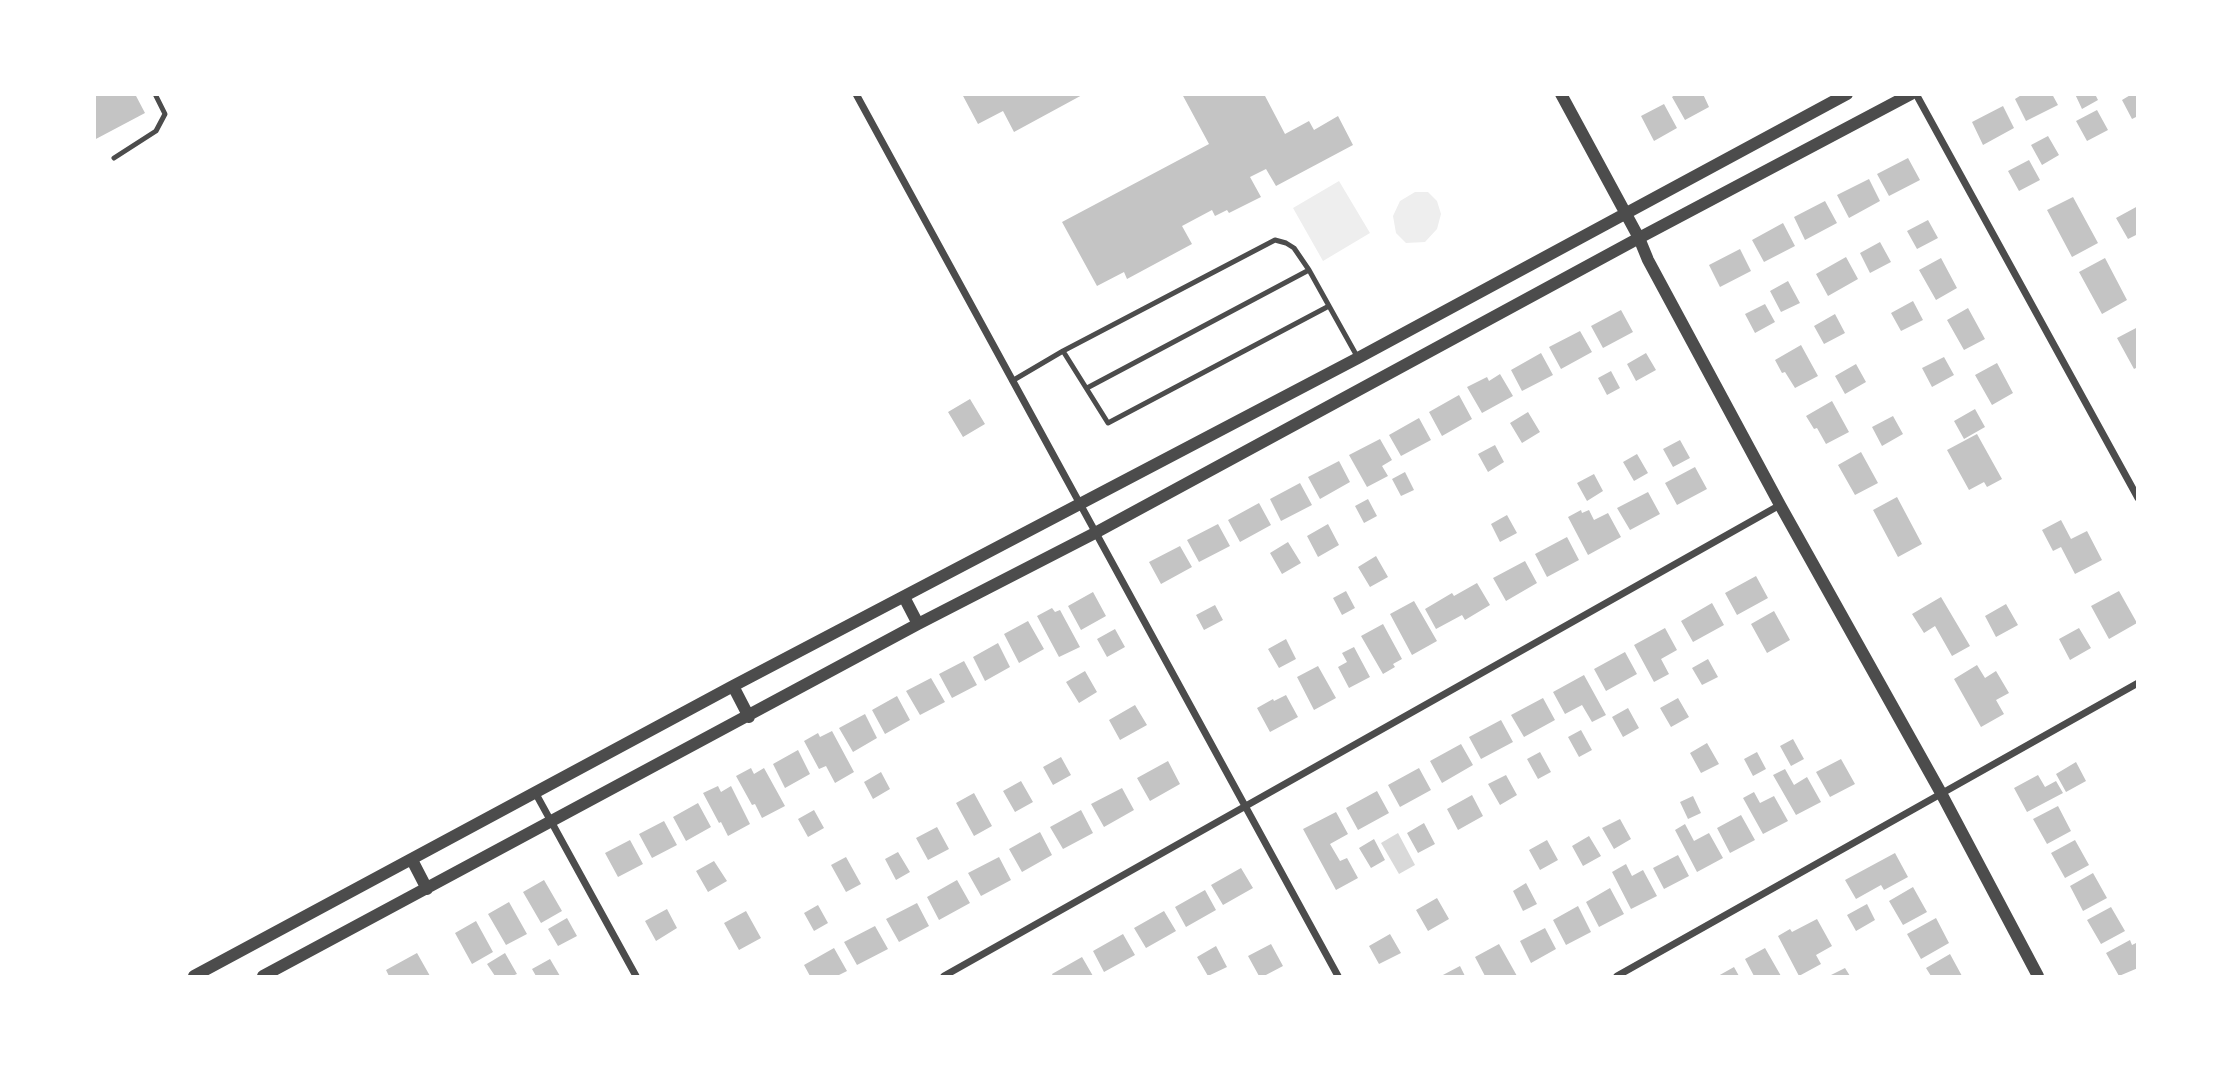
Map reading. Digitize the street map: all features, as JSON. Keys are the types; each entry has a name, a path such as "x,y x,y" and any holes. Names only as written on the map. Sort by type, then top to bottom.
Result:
{"street":[{"path":"856,94 1338,976"},
{"path":"1561,94 1780,505 1941,793 2038,976"},
{"path":"194,976 733,686 1358,358 1847,94"},
{"path":"263,976 918,624 1095,533 1639,238 1913,94 2137,498"},
{"path":"944,976 1780,505"},
{"path":"904,597 918,624"},
{"path":"1616,976 2137,683"},
{"path":"733,686 749,717"},
{"path":"536,794 636,976"},
{"path":"412,860 428,889"}],"lane":[{"path":"114,158 156,131 165,114 155,94"},
{"path":"1012,381 1063,351 1275,240 1294,248 1358,358"},
{"path":"1087,388 1309,270"},
{"path":"1063,351 1108,423 1329,306"}],"shaded area":[{"path":"1339,181 1370,233 1323,261 1293,208"},
{"path":"1415,192 1428,192 1437,201 1441,214 1437,229 1425,242 1406,243 1396,233 1393,216 1400,201"},
{"path":"1398,833 1415,865 1399,874 1381,843"}],"building":[{"path":"94,94 135,94 145,113 94,140"},
{"path":"962,94 1084,94 1014,132 1003,111 978,124"},
{"path":"1182,94 1264,94 1285,134 1309,121 1314,130 1338,116 1353,145 1276,186 1266,169 1250,177 1261,197 1229,213 1227,210 1215,216 1212,210 1182,226 1192,244 1127,279 1124,272 1097,286 1062,222 1209,144"},
{"path":"1676,94 1703,94 1709,107 1685,120 1672,97"},
{"path":"2023,94 2052,94 2058,105 2026,121 2015,99"},
{"path":"2075,94 2095,94 2098,100 2082,109"},
{"path":"2132,94 2138,94 2138,116 2132,119 2122,100"},
{"path":"1664,104 1677,128 1654,141 1641,116"},
{"path":"2003,106 2014,128 1983,145 1972,122"},
{"path":"2097,110 2108,130 2087,141 2076,121"},
{"path":"2048,136 2059,155 2042,165 2031,145"},
{"path":"1908,158 1920,180 1889,196 1877,174"},
{"path":"2029,160 2040,180 2019,191 2008,171"},
{"path":"1869,179 1880,201 1849,218 1837,195"},
{"path":"2073,197 2098,243 2072,257 2047,210"},
{"path":"1825,201 1837,223 1805,240 1794,217"},
{"path":"2138,206 2138,234 2128,239 2116,218"},
{"path":"1928,220 1938,238 1917,249 1907,231"},
{"path":"1783,223 1795,246 1764,262 1752,240"},
{"path":"1880,242 1891,262 1870,273 1860,253"},
{"path":"1740,249 1751,271 1720,287 1709,265"},
{"path":"1846,257 1858,279 1828,296 1816,274"},
{"path":"1941,258 1957,288 1936,300 1919,270"},
{"path":"2105,258 2127,300 2102,314 2079,272"},
{"path":"1788,281 1800,303 1781,312 1770,291"},
{"path":"1913,301 1923,320 1901,331 1891,313"},
{"path":"1765,304 1775,322 1755,333 1745,314"},
{"path":"1968,308 1985,339 1964,350 1947,320"},
{"path":"1621,310 1633,332 1603,348 1591,326"},
{"path":"1835,314 1845,333 1824,344 1814,326"},
{"path":"2138,327 2138,367 2134,369 2117,338"},
{"path":"1580,331 1592,352 1561,369 1549,347"},
{"path":"1801,345 1818,376 1795,388 1775,360"},
{"path":"1541,353 1553,375 1522,391 1511,370"},
{"path":"1646,353 1656,370 1636,381 1627,364"},
{"path":"1944,357 1954,375 1932,387 1922,368"},
{"path":"1997,363 2013,393 1992,405 1975,375"},
{"path":"1856,364 1866,382 1845,394 1835,376"},
{"path":"1611,371 1620,388 1607,395 1598,378"},
{"path":"1500,374 1513,396 1482,413 1467,387 1487,377 1489,381"},
{"path":"1459,395 1472,419 1442,436 1429,412"},
{"path":"970,399 985,424 963,437 948,412"},
{"path":"1832,401 1849,432 1826,444 1806,416"},
{"path":"1975,409 1985,427 1964,439 1954,421"},
{"path":"1528,412 1540,432 1522,443 1510,423"},
{"path":"1893,416 1903,434 1882,446 1872,427"},
{"path":"1419,418 1431,440 1401,456 1389,435"},
{"path":"1977,434 2002,479 1987,487 1984,482 1969,490 1947,450"},
{"path":"1380,439 1392,460 1382,466 1388,476 1367,487 1349,455"},
{"path":"1680,440 1690,458 1673,467 1663,449"},
{"path":"1495,445 1504,462 1488,472 1478,454"},
{"path":"1861,452 1878,483 1855,495 1838,465"},
{"path":"1637,454 1648,473 1634,481 1623,462"},
{"path":"1339,461 1350,482 1320,499 1308,477"},
{"path":"1695,467 1707,489 1677,505 1665,483"},
{"path":"1405,472 1414,490 1401,496 1392,479"},
{"path":"1594,474 1603,491 1587,501 1577,483"},
{"path":"1300,483 1312,505 1281,521 1270,499"},
{"path":"1648,492 1660,514 1630,530 1617,508"},
{"path":"1897,497 1922,544 1898,557 1873,510"},
{"path":"1368,499 1377,516 1364,523 1355,506"},
{"path":"1259,503 1271,525 1240,542 1228,520"},
{"path":"1581,510 1582,513 1589,510 1594,520 1608,513 1621,537 1588,555 1568,517"},
{"path":"1507,515 1517,533 1500,542 1491,524"},
{"path":"2061,520 2071,539 2087,531 2102,560 2075,574 2061,547 2053,551 2042,530"},
{"path":"1218,524 1230,546 1199,562 1187,540"},
{"path":"1328,524 1339,545 1318,557 1307,536"},
{"path":"1567,537 1579,560 1547,577 1535,554"},
{"path":"1288,542 1301,563 1282,574 1270,553"},
{"path":"1180,546 1192,567 1161,584 1149,562"},
{"path":"1376,556 1388,577 1370,587 1358,567"},
{"path":"1525,561 1537,583 1506,601 1493,578"},
{"path":"1756,576 1768,598 1737,615 1725,593"},
{"path":"1477,583 1490,605 1465,620 1462,615 1436,629 1425,609 1452,593 1454,596"},
{"path":"1346,591 1355,608 1342,615 1333,598"},
{"path":"2119,591 2137,623 2109,639 2091,606"},
{"path":"1093,592 1106,616 1081,630 1068,606"},
{"path":"1941,597 1970,646 1952,656 1935,626 1924,633 1912,614"},
{"path":"1414,601 1437,641 1412,655 1390,614"},
{"path":"1712,603 1724,625 1693,642 1681,621"},
{"path":"2006,604 2018,625 1996,637 1985,616"},
{"path":"1215,605 1223,620 1204,630 1196,615"},
{"path":"1052,608 1055,612 1060,610 1080,647 1059,657 1037,616"},
{"path":"1774,611 1790,640 1767,653 1751,624"},
{"path":"1028,621 1044,649 1019,663 1004,634"},
{"path":"1383,624 1402,659 1383,674 1361,636"},
{"path":"1665,628 1677,650 1661,659 1669,674 1654,682 1634,645"},
{"path":"2079,628 2091,648 2070,660 2059,639"},
{"path":"1115,629 1125,647 1107,657 1097,639"},
{"path":"1286,639 1296,659 1279,668 1268,649"},
{"path":"998,643 1010,667 985,681 973,657"},
{"path":"1354,647 1370,677 1349,688 1338,667 1347,662 1342,653"},
{"path":"1625,652 1637,674 1606,691 1594,669"},
{"path":"1708,659 1718,677 1702,685 1692,668"},
{"path":"964,661 977,685 952,698 939,674"},
{"path":"1977,665 1985,678 1996,671 2009,693 1996,700 2004,714 1981,727 1954,679"},
{"path":"1318,666 1336,698 1314,710 1297,677"},
{"path":"1085,671 1097,692 1079,703 1066,682"},
{"path":"1584,675 1606,715 1592,722 1582,705 1565,714 1553,692"},
{"path":"931,678 945,702 920,715 906,691"},
{"path":"1286,695 1298,717 1270,732 1257,708"},
{"path":"897,696 910,720 885,734 872,710"},
{"path":"1543,698 1555,720 1524,737 1511,715"},
{"path":"1678,698 1689,717 1671,727 1660,708"},
{"path":"1135,705 1147,725 1120,740 1109,720"},
{"path":"1628,708 1639,728 1623,737 1612,717"},
{"path":"865,714 877,738 853,752 839,728"},
{"path":"1501,720 1513,742 1481,759 1469,737"},
{"path":"1581,730 1592,750 1579,757 1568,737"},
{"path":"832,731 854,772 835,783 826,766 819,769 804,741 818,733 820,737"},
{"path":"1793,739 1804,759 1791,766 1780,746"},
{"path":"1707,743 1719,764 1701,773 1690,753"},
{"path":"1461,744 1473,765 1442,783 1430,761"},
{"path":"798,750 810,774 785,788 773,764"},
{"path":"1540,752 1551,772 1538,779 1527,759"},
{"path":"1757,752 1766,769 1753,776 1744,759"},
{"path":"1061,757 1071,775 1053,785 1043,767"},
{"path":"1841,759 1855,784 1830,797 1816,772"},
{"path":"1168,761 1180,784 1150,801 1137,778"},
{"path":"2076,762 2086,781 2066,792 2056,774"},
{"path":"751,768 754,774 764,768 785,806 762,818 736,776"},
{"path":"1419,768 1431,790 1400,807 1388,785"},
{"path":"1785,769 1794,785 1807,777 1821,802 1796,815 1773,775"},
{"path":"881,772 890,789 873,799 864,782"},
{"path":"1506,775 1517,795 1500,805 1488,784"},
{"path":"2038,775 2045,787 2056,781 2063,793 2027,812 2014,788"},
{"path":"1021,781 1033,802 1015,812 1003,791"},
{"path":"718,786 721,792 731,786 750,824 728,836 703,793"},
{"path":"1122,788 1134,810 1104,827 1091,804"},
{"path":"1377,791 1389,813 1358,830 1346,808"},
{"path":"1754,792 1760,803 1774,796 1788,821 1763,834 1743,798"},
{"path":"974,793 992,826 974,836 956,803"},
{"path":"1472,795 1483,816 1458,830 1447,809"},
{"path":"1693,796 1701,813 1688,819 1680,802"},
{"path":"698,803 711,827 686,841 673,817"},
{"path":"2058,806 2071,831 2047,844 2033,819"},
{"path":"814,810 824,828 808,837 798,819"},
{"path":"1081,810 1093,833 1063,849 1050,827"},
{"path":"1336,812 1348,834 1330,844 1340,861 1347,858 1358,878 1336,890 1303,829"},
{"path":"1741,815 1755,840 1730,853 1717,828"},
{"path":"1620,819 1631,839 1614,849 1602,828"},
{"path":"664,821 677,845 652,858 639,834"},
{"path":"1424,823 1435,844 1418,853 1407,833"},
{"path":"1685,824 1694,841 1709,833 1723,858 1697,872 1675,830"},
{"path":"937,827 949,849 928,860 916,838"},
{"path":"1040,832 1052,855 1022,872 1009,849"},
{"path":"1589,836 1601,856 1583,866 1572,846"},
{"path":"1374,839 1385,860 1371,868 1359,848"},
{"path":"630,840 643,864 618,877 605,853"},
{"path":"1547,840 1558,860 1540,870 1529,850"},
{"path":"2075,840 2089,865 2065,878 2051,853"},
{"path":"898,852 910,872 896,880 885,859"},
{"path":"1895,853 1908,877 1884,890 1881,885 1856,899 1845,880"},
{"path":"1678,855 1689,876 1664,889 1653,868"},
{"path":"846,857 861,884 846,892 831,865"},
{"path":"999,857 1011,880 981,896 968,873"},
{"path":"714,861 727,881 708,892 696,871"},
{"path":"1626,864 1632,876 1643,870 1657,896 1631,909 1612,872"},
{"path":"1241,868 1253,888 1223,905 1211,885"},
{"path":"2093,873 2107,898 2083,911 2070,886"},
{"path":"544,880 562,911 541,923 523,892"},
{"path":"957,880 970,903 939,920 927,897"},
{"path":"1526,883 1537,904 1523,911 1513,891"},
{"path":"1913,887 1927,912 1903,925 1889,901"},
{"path":"1610,888 1624,914 1599,927 1586,902"},
{"path":"1205,890 1216,910 1186,927 1175,907"},
{"path":"1437,898 1449,919 1428,931 1416,910"},
{"path":"509,902 527,934 506,945 488,914"},
{"path":"917,903 929,926 899,942 886,919"},
{"path":"1867,904 1875,920 1856,931 1847,915"},
{"path":"818,905 828,923 814,931 804,913"},
{"path":"1578,906 1591,932 1566,945 1553,920"},
{"path":"2111,907 2125,931 2101,944 2087,920"},
{"path":"667,909 677,928 656,941 645,921"},
{"path":"746,911 761,938 739,950 724,923"},
{"path":"1164,911 1176,931 1146,948 1134,928"},
{"path":"567,918 577,936 558,946 548,929"},
{"path":"1936,918 1949,943 1921,959 1907,934"},
{"path":"1817,919 1832,946 1816,955 1821,964 1799,976 1778,936"},
{"path":"476,921 493,952 472,964 455,933"},
{"path":"875,926 888,949 857,965 844,942"},
{"path":"1545,928 1556,949 1531,963 1520,941"},
{"path":"1123,934 1135,955 1104,972 1093,951"},
{"path":"1390,934 1401,953 1379,964 1369,946"},
{"path":"2130,940 2132,945 2138,942 2138,968 2119,976 2106,953"},
{"path":"1271,944 1283,966 1259,976 1248,956"},
{"path":"1499,944 1517,976 1485,976 1475,957"},
{"path":"1216,946 1227,967 1208,976 1197,957"},
{"path":"834,948 847,971 837,976 810,976 804,965"},
{"path":"1765,948 1781,976 1754,976 1745,959"},
{"path":"417,953 430,976 389,976 386,970"},
{"path":"505,953 517,974 495,976 487,964"},
{"path":"1950,954 1962,976 1931,976 1926,968"},
{"path":"1082,957 1093,976 1053,976 1052,974"},
{"path":"550,959 560,976 536,976 532,969"},
{"path":"1460,966 1465,976 1441,976"},
{"path":"1734,967 1739,976 1718,976"},
{"path":"1845,968 1850,976 1829,976"}]}
